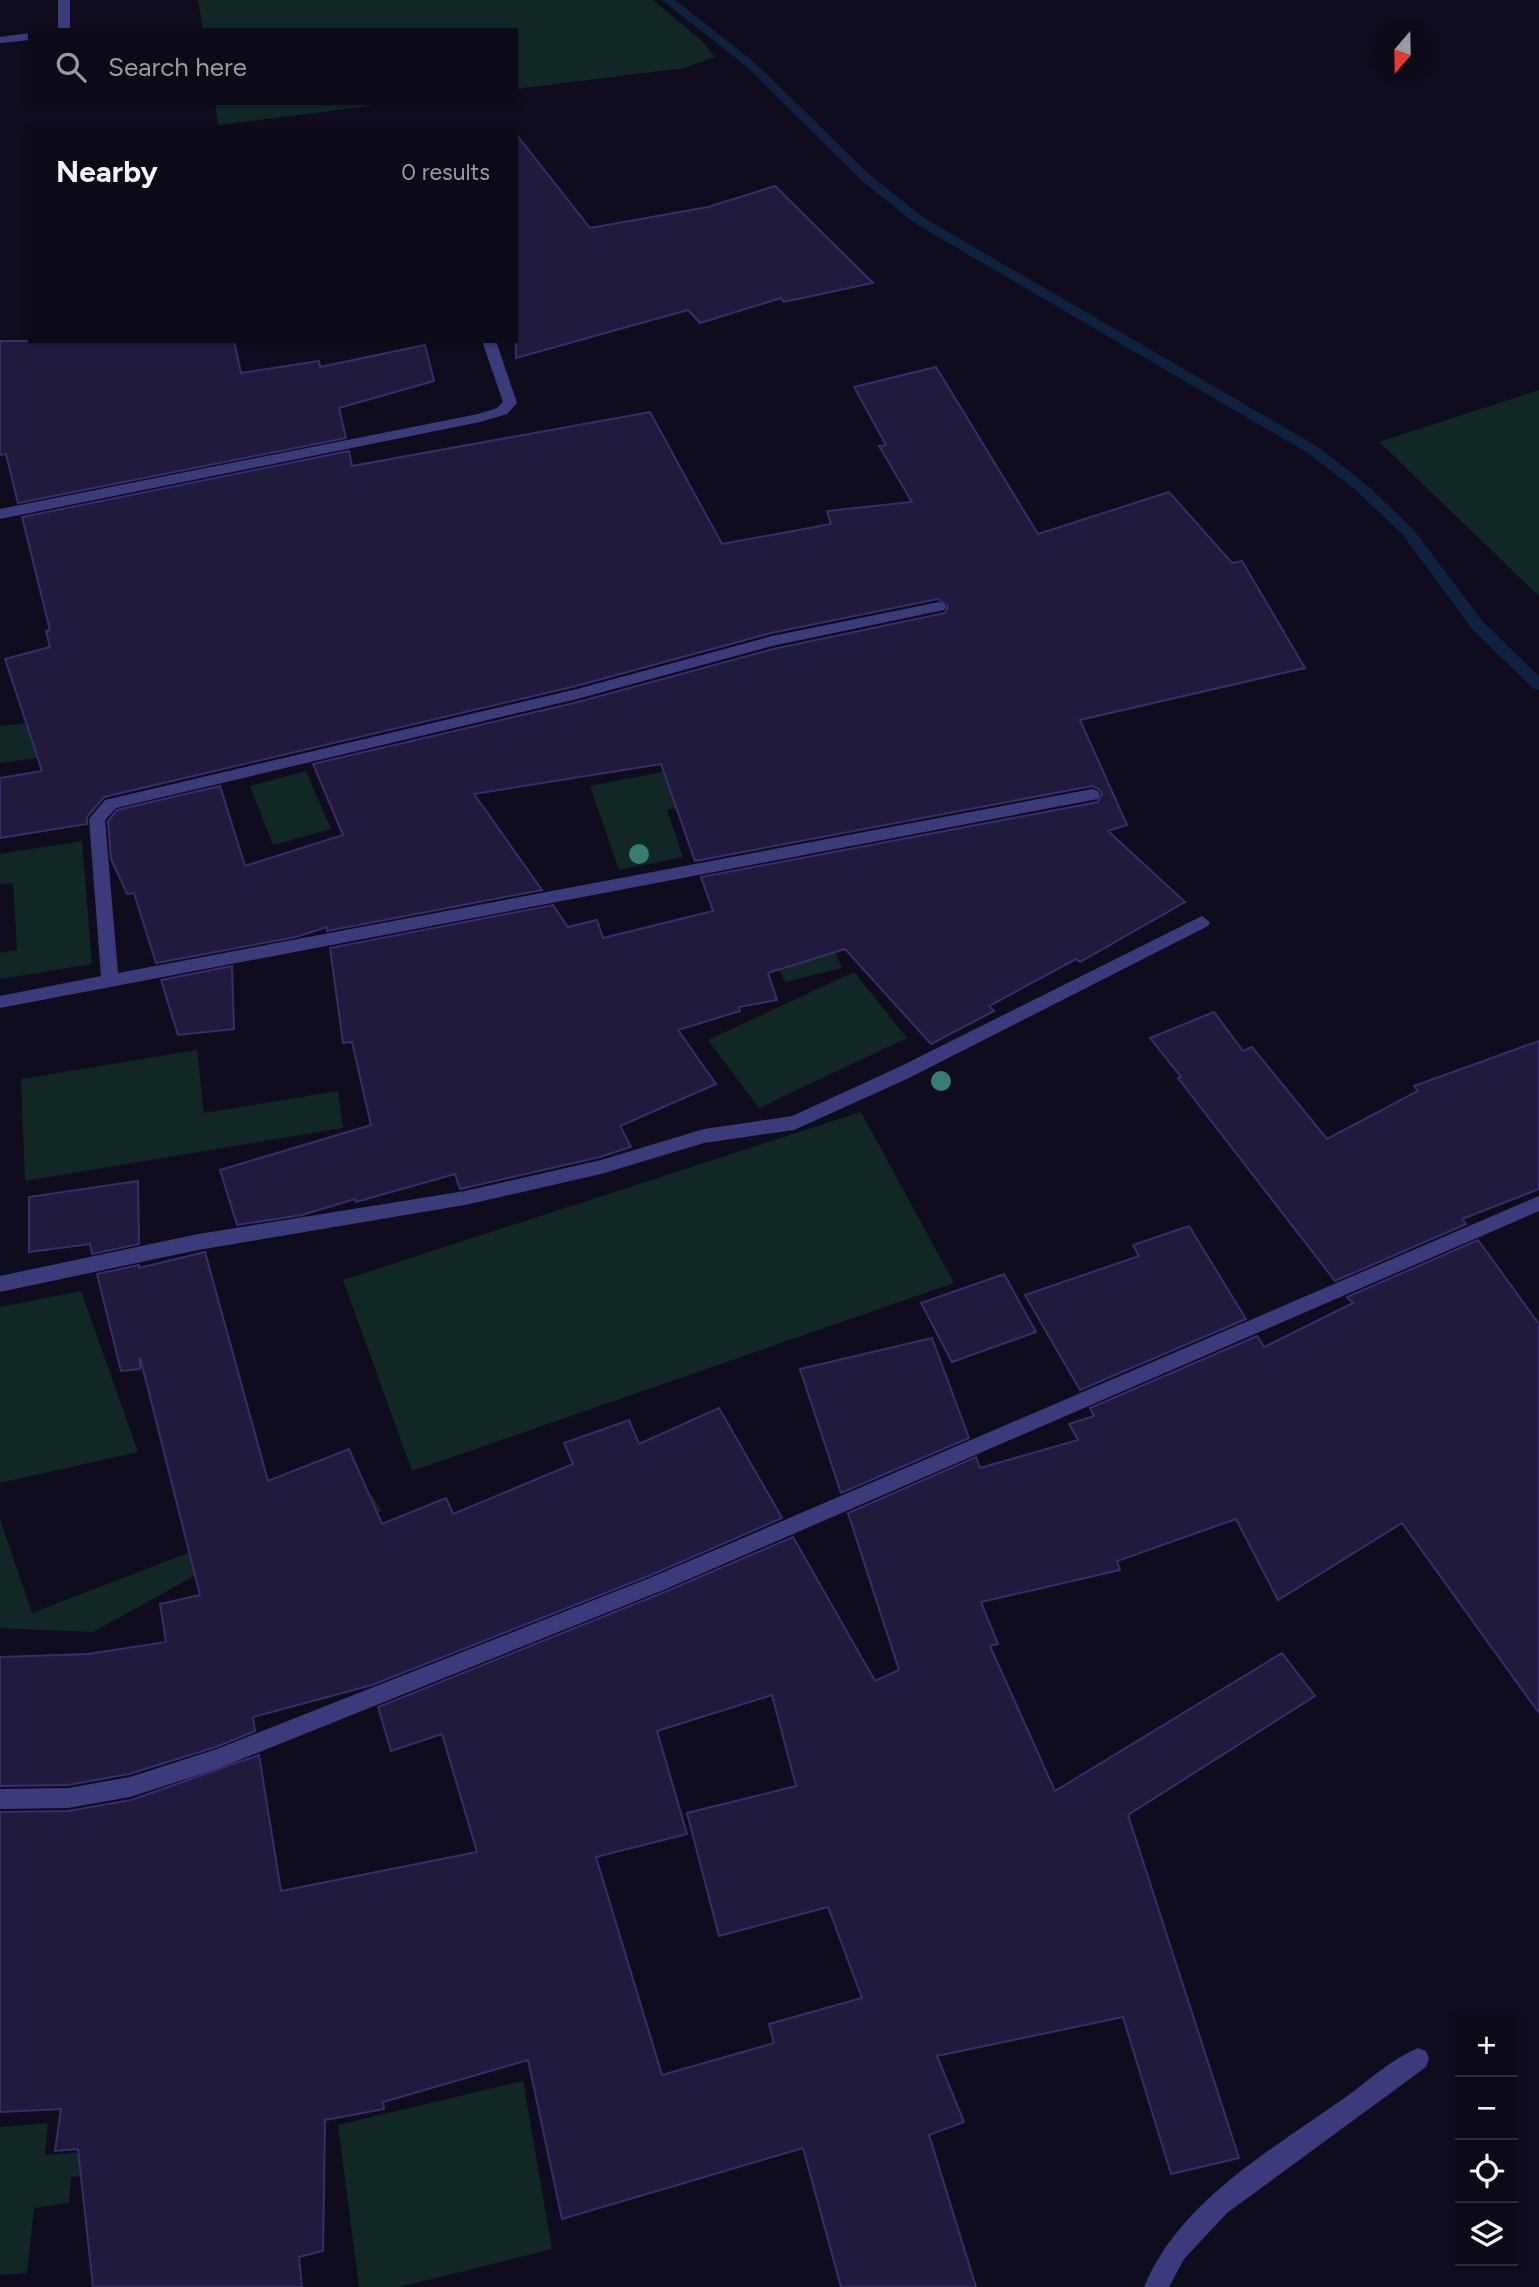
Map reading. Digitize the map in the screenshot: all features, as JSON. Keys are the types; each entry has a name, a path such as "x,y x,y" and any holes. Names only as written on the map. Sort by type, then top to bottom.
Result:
{"street":[{"path":"64,0 64,28"},
{"path":"0,40 28,36"},
{"path":"0,514 480,418 502,411 510,403 490,343"},
{"path":"110,983 97,818 111,804 577,694 772,641 939,607"},
{"path":"0,1002 1092,796"},
{"path":"0,1284 198,1242 465,1198 601,1167 704,1136 794,1123 903,1073 1202,922"},
{"path":"0,1799 68,1798 131,1787 217,1759 659,1583 1539,1203"},
{"path":"1156,2287 1176,2251 1219,2205 1418,2059"}],"green space":[{"path":"198,0 653,0 702,41 715,57 684,68 518,89 518,28 203,28"},
{"path":"215,105 379,105 218,125"},
{"path":"1539,390 1539,596 1379,442"},
{"path":"46,721 45,757 0,763 0,726"},
{"path":"699,765 713,801 667,810 683,857 619,870 590,786"},
{"path":"306,771 331,829 273,845 250,786"},
{"path":"82,841 92,964 0,979 0,953 17,950 13,883 0,884 0,854"},
{"path":"800,871 842,968 785,982 778,968"},
{"path":"854,972 907,1038 759,1108 708,1040"},
{"path":"197,1050 204,1113 338,1091 343,1128 25,1181 21,1079"},
{"path":"861,1112 954,1283 412,1471 343,1280"},
{"path":"81,1291 138,1452 0,1483 0,1307"},
{"path":"372,1495 382,1511 207,1569 93,1632 0,1628 0,1519 32,1613 302,1509 311,1515"},
{"path":"523,2081 552,2249 399,2287 359,2287 338,2125"},
{"path":"48,2123 45,2155 152,2147 150,2171 71,2177 69,2203 34,2208 27,2273 0,2275 0,2127"}],"building":[{"path":"518,137 590,228 708,207 775,186 873,283 784,302 781,298 700,323 688,310 516,358"},
{"path":"0,341 234,343 241,373 319,361 320,367 425,345 434,381 339,408 346,438 18,503 6,454 0,455"},
{"path":"936,367 1038,534 1169,492 1232,563 1242,561 1305,668 1080,720 1127,825 1108,831 1185,902 1080,962 1076,959 989,1006 994,1011 931,1044 845,949 768,973 777,1000 739,1007 740,1011 678,1030 716,1084 620,1126 631,1147 600,1157 460,1189 455,1174 302,1215 237,1225 220,1170 371,1125 352,1042 343,1043 330,948 553,905 568,927 597,920 603,938 713,911 701,877 1098,802 1102,794 1092,786 695,861 661,764 474,794 542,890 327,931 327,927 296,937 156,963 134,893 127,894 111,859 108,821 117,810 220,786 245,866 343,835 313,764 578,702 773,649 945,613 948,606 938,599 771,633 576,686 104,797 87,817 87,824 0,838 0,778 42,771 5,659 50,647 46,631 50,630 22,517 349,451 352,466 650,412 722,544 831,524 827,511 912,502 879,446 886,445 854,387"},
{"path":"232,966 234,1029 178,1035 161,980"},
{"path":"1214,1012 1243,1051 1252,1047 1327,1139 1418,1091 1414,1086 1539,1041 1539,1189 1462,1219 1466,1224 1335,1281 1150,1038"},
{"path":"138,1181 139,1244 92,1254 90,1244 29,1252 29,1197"},
{"path":"1189,1226 1246,1319 1080,1390 1025,1295 1139,1256 1133,1245"},
{"path":"1478,1240 1539,1324 1539,1713 1402,1523 1278,1600 1236,1519 1117,1561 1120,1570 981,1602 998,1644 990,1646 1055,1791 1282,1653 1315,1696 1128,1815 1239,2158 1171,2174 1123,2017 937,2056 964,2122 929,2135 976,2287 841,2287 803,2148 562,2219 528,2060 383,2102 384,2109 325,2120 323,2251 299,2257 302,2287 93,2287 78,2149 55,2151 61,2109 0,2112 0,1812 68,1811 131,1800 259,1755 281,1891 477,1852 442,1734 391,1751 378,1707 667,1591 793,1537 875,1681 899,1670 848,1513 976,1457 980,1468 1078,1440 1069,1424 1094,1416 1090,1408 1257,1336 1264,1347 1353,1303 1347,1297","holes":["772,1695 796,1786 687,1813 719,1936 828,1907 862,1998 769,2024 774,2043 662,2075 596,1857 687,1834 657,1731"]},
{"path":"205,1252 268,1481 349,1449 382,1524 446,1498 453,1514 573,1464 564,1443 629,1420 639,1444 719,1408 782,1518 651,1575 372,1685 253,1717 255,1731 216,1747 129,1774 68,1785 0,1786 0,1657 88,1654 166,1642 160,1604 200,1595 140,1357 140,1369 121,1371 97,1274 139,1265 139,1268"},
{"path":"1004,1274 1036,1332 952,1362 921,1303"},
{"path":"932,1338 969,1438 841,1493 800,1369"}],"waterway":[{"path":"668,0 750,64 866,178 920,221 1313,450 1363,489 1408,532 1478,626 1539,685"}]}
